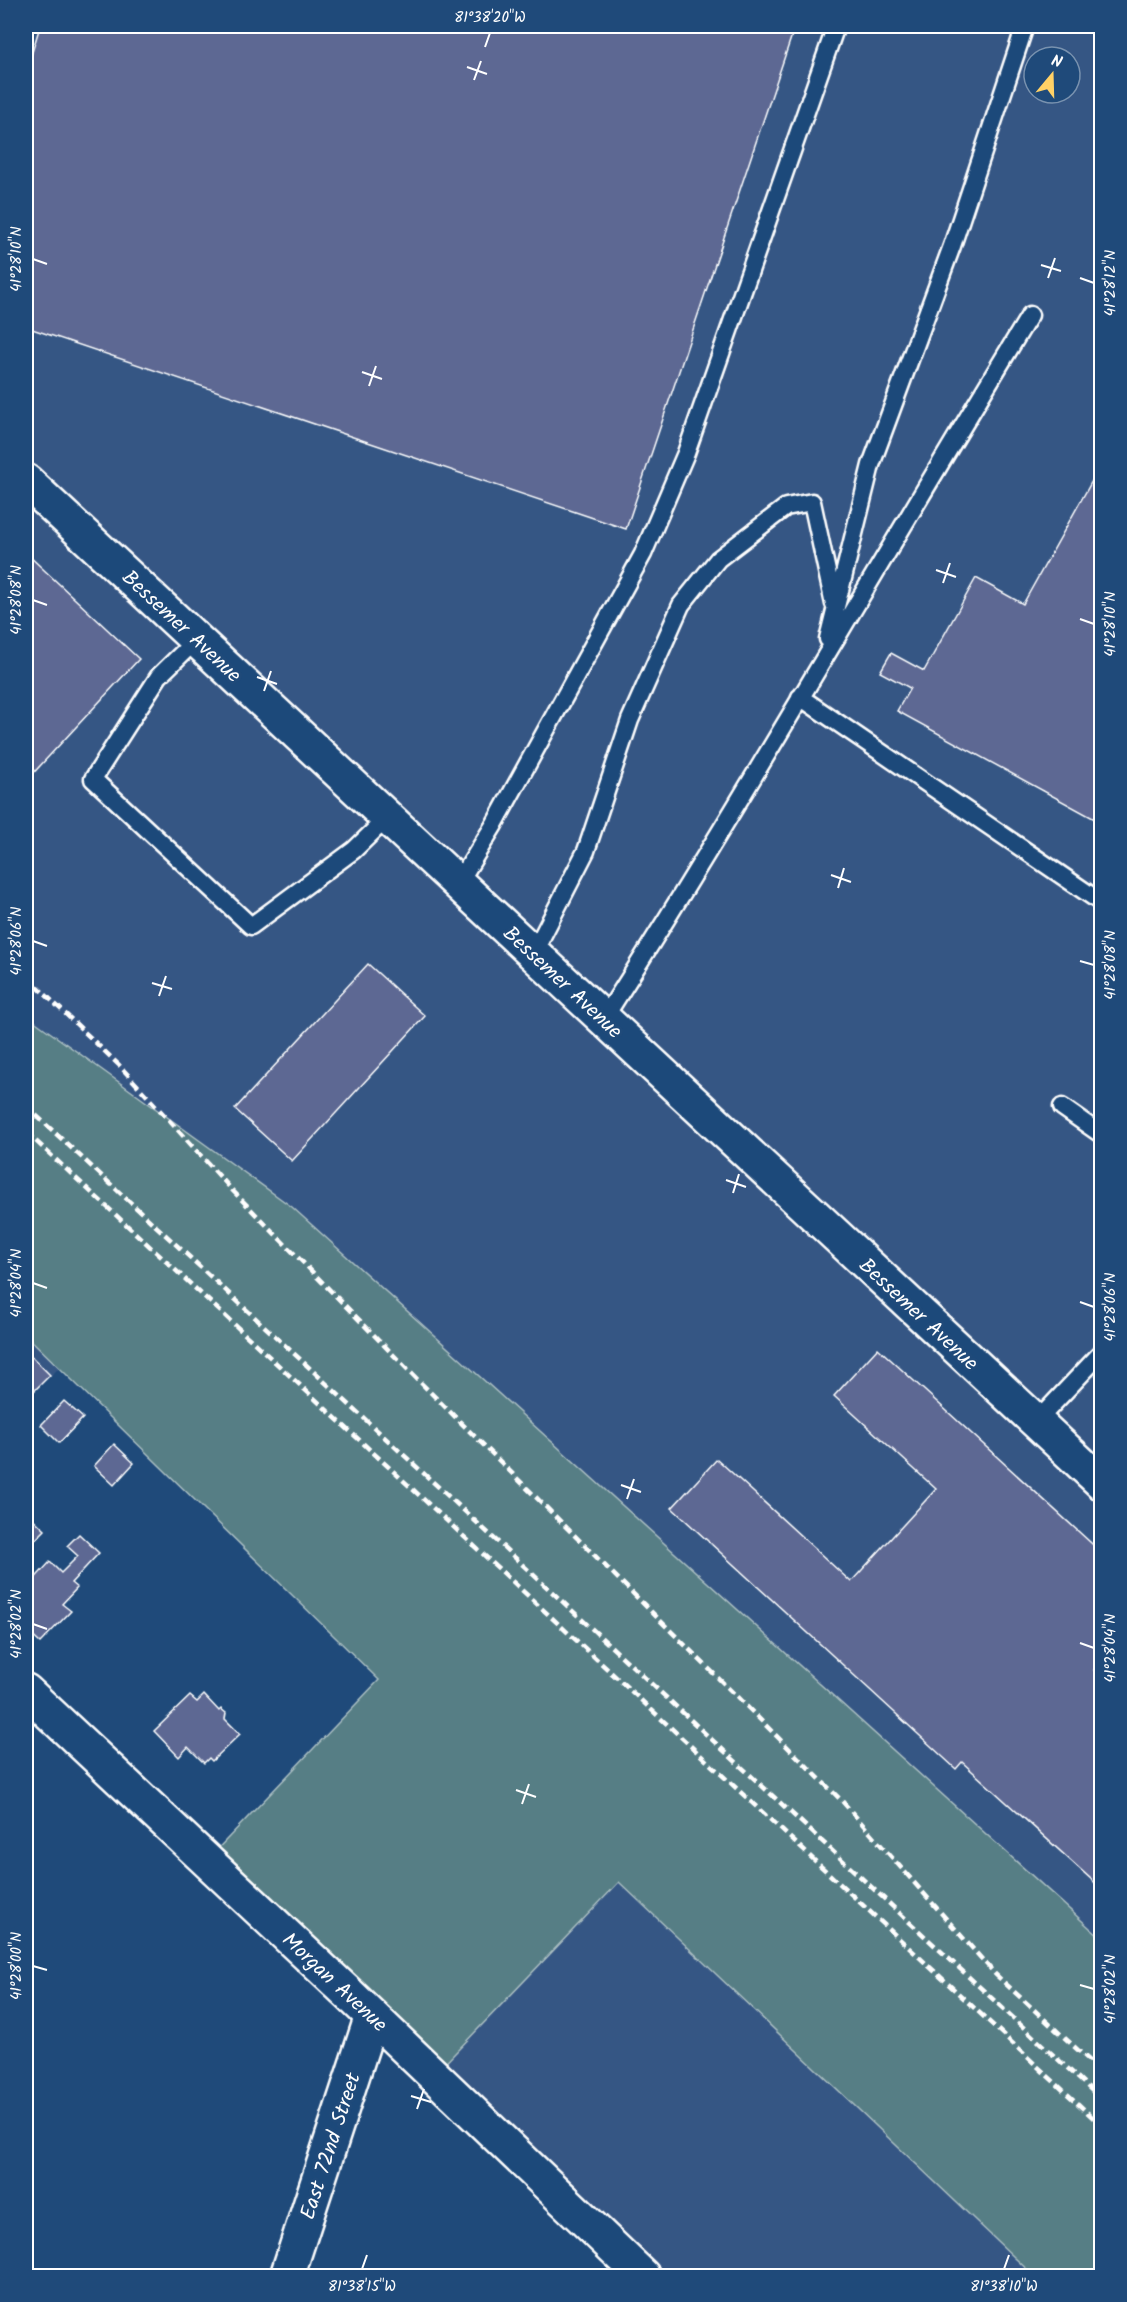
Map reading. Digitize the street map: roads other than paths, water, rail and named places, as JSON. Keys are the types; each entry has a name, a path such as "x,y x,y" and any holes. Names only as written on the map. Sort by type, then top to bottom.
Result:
{"street":[{"name":"Bessemer Avenue","path":"26,481 1101,1484"},
{"name":"Morgan Avenue","path":"26,1691 372,2016 643,2277"},
{"name":"East 72nd Street","path":"287,2277 372,2016"}],"lane":[{"path":"458,884 494,825 643,554 686,453 836,26"},
{"path":"823,658 871,465 952,246 1025,26"},
{"path":"603,1020 712,849 823,658 1030,315"},
{"path":"533,954 586,851 630,720 681,605 718,559 786,507 812,502 835,610"},
{"path":"196,640 159,676 93,779 250,926 354,850 387,818"},
{"path":"800,697 1101,903"},
{"path":"1062,1107 1101,1135"},
{"path":"1036,1422 1101,1352"}],"railway":[{"path":"26,976 119,1065 233,1191 418,1380 842,1801 996,1975 1102,2072"},
{"path":"26,1106 1102,2100"},
{"path":"26,1132 1102,2126"}]}
